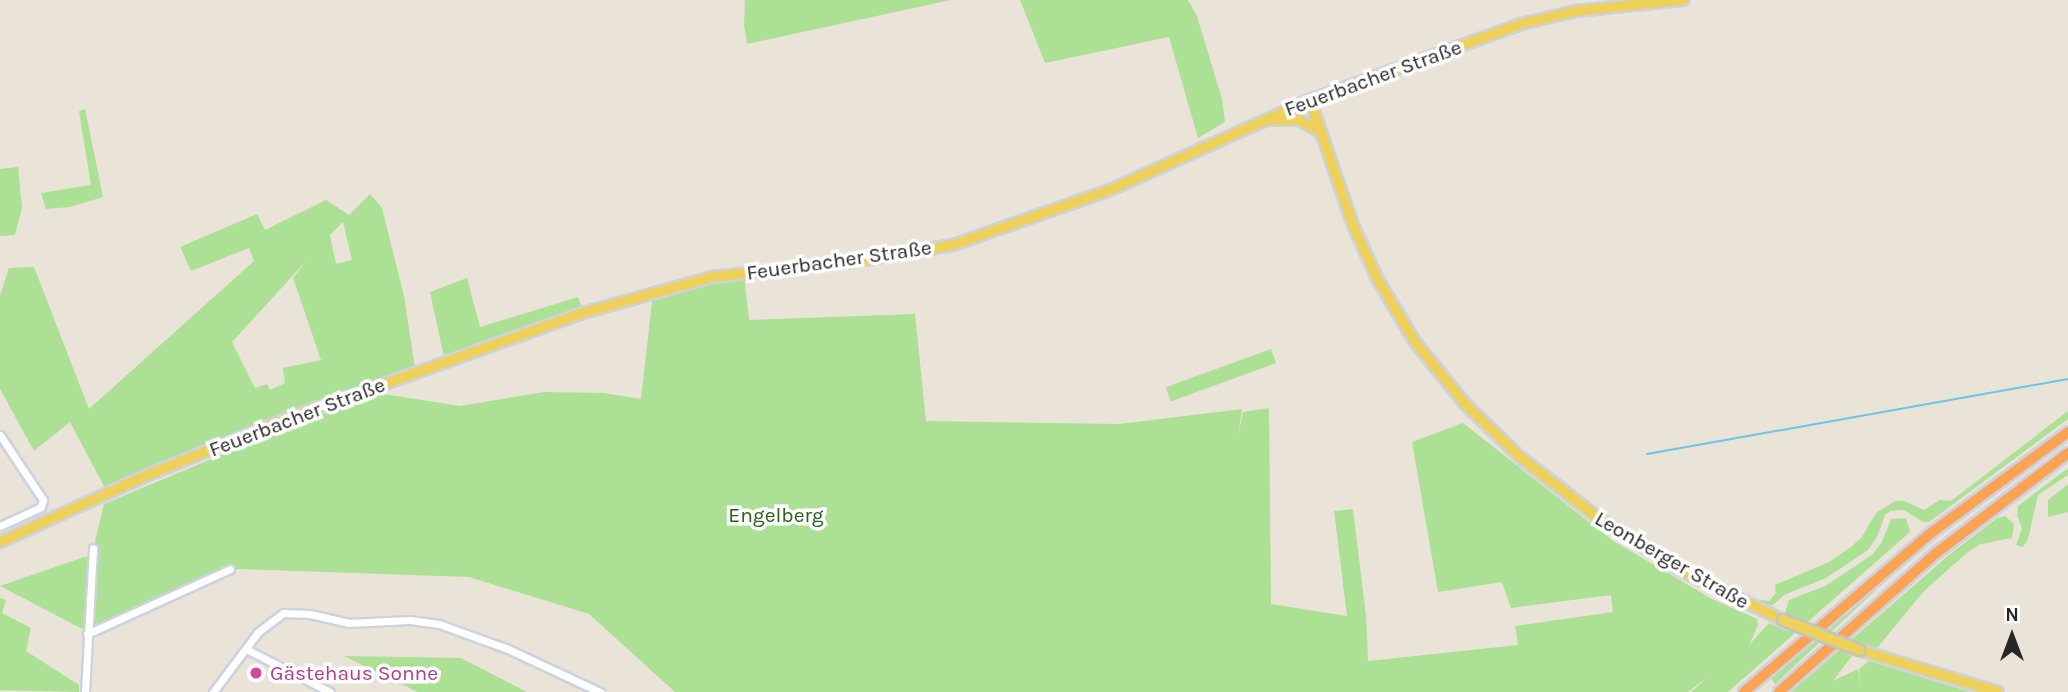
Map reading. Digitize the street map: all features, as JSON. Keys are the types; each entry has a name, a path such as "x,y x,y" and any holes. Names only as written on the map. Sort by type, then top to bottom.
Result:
{"highway":[{"path":"1744,692 1927,536 2068,432"},
{"path":"1779,692 1935,554 2068,453"}],"main road":[{"name":"Feuerbacher Straße","path":"0,542 150,474 284,420 583,313 712,277 852,261 953,245 1110,190 1310,100 1521,24 1576,11 1683,0"},
{"name":"Leonberger Straße","path":"1310,100 1353,225 1388,298 1442,378 1483,423 1546,480 1624,536 1705,583 1783,620 1859,650 1998,692"},
{"path":"1265,119 1299,120 1321,132"}],"street":[{"path":"0,435 43,500 41,507 0,526"},
{"path":"85,692 93,548"},
{"path":"87,634 230,569"},
{"path":"214,692 271,620 283,614 310,614 348,624 410,620 475,635 600,692"},
{"path":"246,649 330,692"}],"green space":[{"path":"745,0 951,0 747,44 744,25"},
{"path":"1020,0 1188,0 1197,16 1222,99 1225,122 1198,138 1169,37 1045,63"},
{"path":"85,109 103,197 70,207 46,209 41,193 91,185 79,111"},
{"path":"18,167 22,208 15,235 0,236 0,169"},
{"path":"370,194 382,208 404,296 415,368 274,418 106,490 70,422 34,451 0,389 0,295 9,268 34,267 89,409 254,261 249,248 191,271 180,247 257,214 265,230 326,200 349,215","holes":["343,222 352,260 336,264 330,235","307,260 293,278 321,360 283,368 285,383 270,390 267,384 255,388 232,342"]},
{"name":"Engelberg","path":"744,276 749,320 915,314 926,421 1119,424 1242,409 1238,437 1243,412 1269,408 1271,604 1347,616 1334,511 1353,509 1366,616 1368,661 1518,645 1515,626 1613,612 1611,595 1511,608 1502,582 1438,592 1412,442 1463,423 1612,540 1712,599 1757,619 1758,625 1749,645 1769,623 1788,631 1799,622 1784,616 1789,600 1825,586 1872,555 1882,542 1891,519 1906,518 1910,532 1728,692 1691,692 1708,677 1688,692 675,692 589,614 469,577 238,569 86,631 0,586 84,557 91,558 104,504 371,392 460,406 545,392 603,393 641,399 653,293"},
{"path":"467,278 480,327 578,297 582,308 444,357 430,292"},
{"path":"1271,349 1276,363 1171,401 1166,387"},
{"path":"2068,411 2068,419 1929,522 1923,522 1904,510 1890,511 1885,515 1877,537 1868,550 1826,578 1784,595 1773,605 1762,607 1654,550 1653,546 1753,599 1769,601 1776,593 1775,585 1829,562 1851,547 1862,537 1876,513 1895,501 1904,501 1924,510 1940,500 1951,501"},
{"path":"2068,468 2068,475 2038,495 2028,539 2023,547 2016,545 2022,529 2017,515 2018,506"},
{"path":"2068,484 2068,512 2048,517 2048,500"},
{"path":"2005,516 2014,524 2012,538 1981,544 1969,551 1924,591 1878,647 1872,650 1854,642 1843,652 1852,656 1833,681 1858,669 1861,687 1859,669 1869,661 1970,692 1791,692 1949,555 1997,518"},
{"path":"1874,589 1875,591 1775,684 1771,678"},
{"path":"0,598 6,600 2,613 31,628 26,651 79,685 79,692 0,690"},
{"path":"344,656 461,658 527,692 418,692"}],"waterway":[{"path":"1647,454 2068,379"}],"place":[{"name":"Gästehaus Sonne","path":"256,673"}]}
